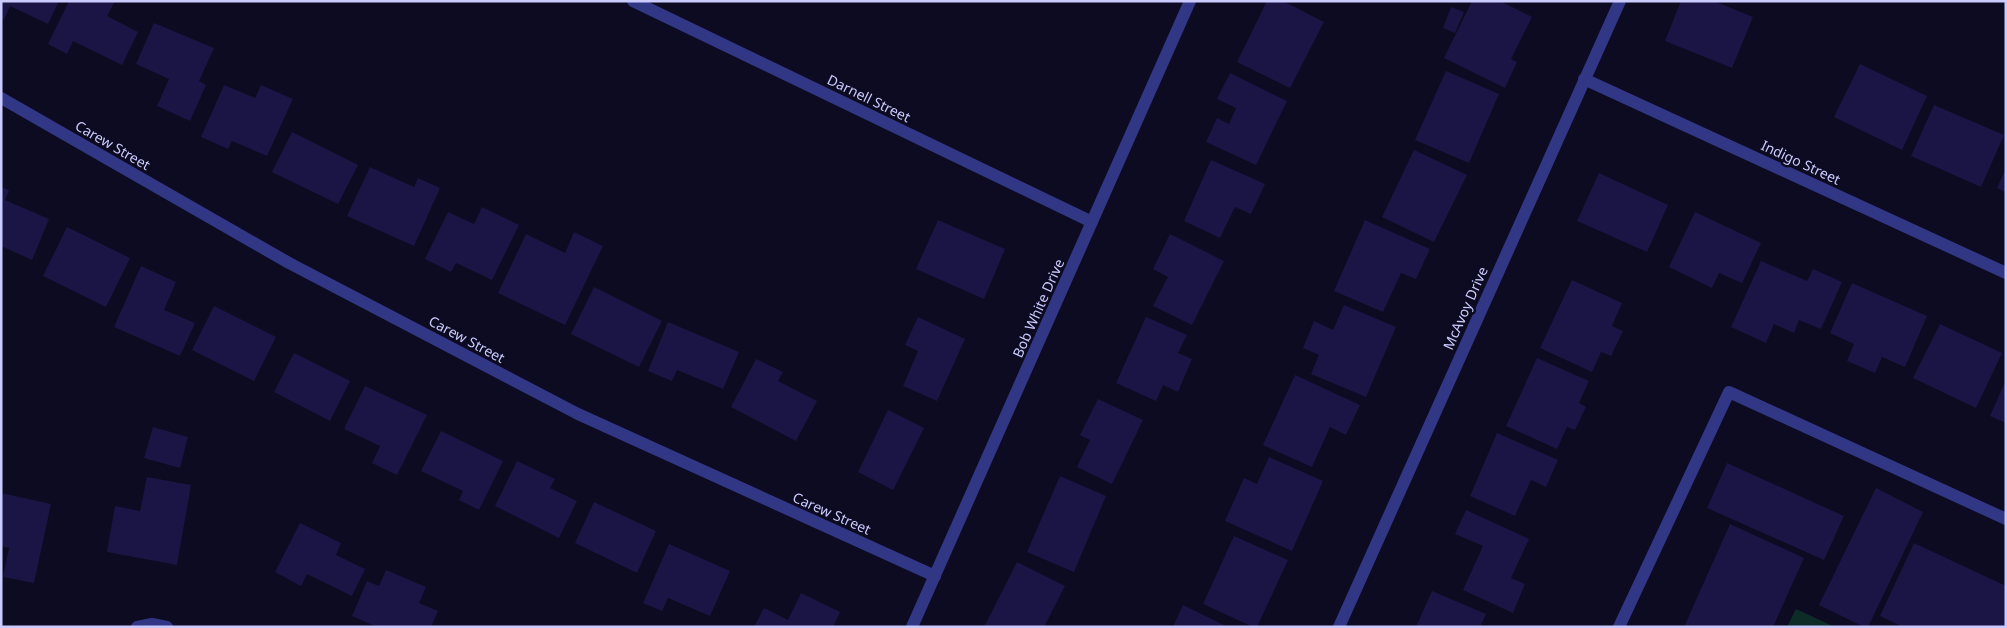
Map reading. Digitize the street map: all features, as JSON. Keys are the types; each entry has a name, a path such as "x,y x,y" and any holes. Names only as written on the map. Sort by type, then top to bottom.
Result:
{"street":[{"name":"Darnell Street","path":"633,1 1092,222"},
{"name":"Bob White Drive","path":"912,627 1190,1"},
{"name":"McAvoy Drive","path":"1339,627 1620,1"},
{"name":"Indigo Street","path":"1584,79 2006,272"},
{"name":"Carew Street","path":"1,98 289,263 578,414 935,576"},
{"path":"1619,627 1729,392 2006,519"},
{"path":"137,627 152,624 167,627"}],"green space":[{"path":"1796,609 1835,627 1787,627"}],"building":[{"path":"1,1 59,1 48,24 10,6 4,20 1,18"},
{"path":"69,1 115,1 107,16 138,32 122,65 73,41 67,54 48,44"},
{"path":"1267,1 1283,1 1324,22 1290,88 1237,62"},
{"path":"1472,1 1500,1 1532,17 1511,59 1517,62 1505,88 1444,58"},
{"path":"1681,1 1714,1 1753,17 1732,68 1665,41"},
{"path":"1451,7 1464,12 1455,33 1443,28"},
{"path":"154,23 214,48 199,81 206,85 190,121 157,106 169,79 136,64"},
{"path":"1860,64 1927,96 1902,150 1834,117"},
{"path":"1446,71 1499,94 1469,163 1415,140"},
{"path":"1230,73 1287,101 1256,165 1206,142 1217,118 1229,124 1236,108 1217,99"},
{"path":"224,85 255,98 261,85 293,99 267,156 232,141 228,149 201,137"},
{"path":"1934,105 2004,135 1981,187 1911,156"},
{"path":"292,132 358,165 338,204 272,172"},
{"path":"1414,150 1467,175 1434,242 1382,217"},
{"path":"1211,160 1265,184 1251,214 1235,207 1220,238 1184,221"},
{"path":"370,167 414,187 418,178 440,188 414,246 347,216"},
{"path":"2006,168 2006,192 1997,188"},
{"path":"1599,173 1668,205 1647,252 1577,221"},
{"path":"1,187 9,190 5,200 49,219 32,260 1,246"},
{"path":"482,207 519,225 492,280 456,263 451,272 425,259 448,212 474,224"},
{"path":"1695,212 1761,243 1742,283 1719,273 1712,288 1669,267"},
{"path":"938,220 1005,249 984,299 916,269"},
{"path":"1365,220 1430,249 1416,279 1401,273 1383,312 1334,291"},
{"path":"67,227 130,258 106,307 43,276"},
{"path":"574,232 603,246 565,325 498,293 526,234 565,253"},
{"path":"1170,234 1224,261 1192,325 1153,306 1168,277 1153,269"},
{"path":"1761,261 1807,281 1813,269 1842,282 1821,329 1799,320 1794,333 1774,324 1766,343 1731,327"},
{"path":"141,266 176,282 164,310 195,323 180,356 114,327"},
{"path":"1572,280 1622,303 1612,326 1623,331 1611,356 1601,352 1592,372 1540,348"},
{"path":"1852,283 1927,316 1905,367 1882,357 1875,373 1847,361 1854,344 1830,333"},
{"path":"594,287 662,321 639,367 571,334"},
{"path":"1344,305 1396,327 1366,397 1311,374 1319,355 1303,348 1314,321 1333,330"},
{"path":"214,306 276,337 254,381 192,350"},
{"path":"918,317 965,339 937,401 903,386 918,351 905,345"},
{"path":"1146,317 1187,335 1178,353 1192,359 1178,392 1163,385 1156,401 1116,383"},
{"path":"668,322 739,352 723,389 677,370 672,381 648,371"},
{"path":"1940,324 2002,353 1976,408 1913,378"},
{"path":"294,353 350,381 330,421 274,392"},
{"path":"1537,358 1589,381 1579,403 1586,407 1575,430 1567,427 1557,449 1506,426"},
{"path":"756,359 783,372 778,381 817,401 796,441 731,407"},
{"path":"1295,375 1360,405 1346,435 1330,427 1312,467 1263,445"},
{"path":"2006,380 2006,423 1990,416"},
{"path":"365,386 427,415 397,475 372,463 380,446 344,429"},
{"path":"1098,399 1143,420 1112,484 1077,467 1090,440 1080,435"},
{"path":"888,410 924,428 893,490 858,472"},
{"path":"153,427 188,437 180,468 144,458"},
{"path":"441,431 503,461 479,510 459,500 463,491 421,471"},
{"path":"1497,433 1558,460 1546,487 1531,480 1515,516 1470,496"},
{"path":"1269,457 1323,481 1292,551 1225,521 1244,478 1257,484"},
{"path":"517,461 555,479 550,488 577,501 559,538 495,506"},
{"path":"1727,463 1844,516 1824,560 1707,508"},
{"path":"1060,476 1106,496 1074,572 1027,552"},
{"path":"147,477 191,485 177,565 107,552 115,506 140,511"},
{"path":"1876,488 1923,512 1868,627 1864,627 1819,605"},
{"path":"1,493 51,504 34,583 3,577 9,548 1,546"},
{"path":"594,502 656,531 637,573 575,543"},
{"path":"1466,510 1529,539 1511,578 1525,584 1513,613 1463,590 1483,546 1455,534"},
{"path":"300,523 341,543 336,555 365,569 352,596 307,574 301,586 275,572"},
{"path":"1730,524 1804,558 1773,627 1684,627"},
{"path":"1234,536 1288,560 1257,627 1253,627 1203,604"},
{"path":"1914,543 2006,586 2006,627 1903,627 1880,616"},
{"path":"669,544 730,571 710,616 668,598 662,611 643,603"},
{"path":"1017,562 1065,586 1044,627 984,627"},
{"path":"386,570 426,587 419,603 438,611 431,627 377,627 352,616 367,581 379,586"},
{"path":"1432,591 1486,614 1480,627 1416,627"},
{"path":"801,593 840,612 833,627 754,627 764,608 788,620"},
{"path":"1183,605 1228,627 1173,627"}]}
